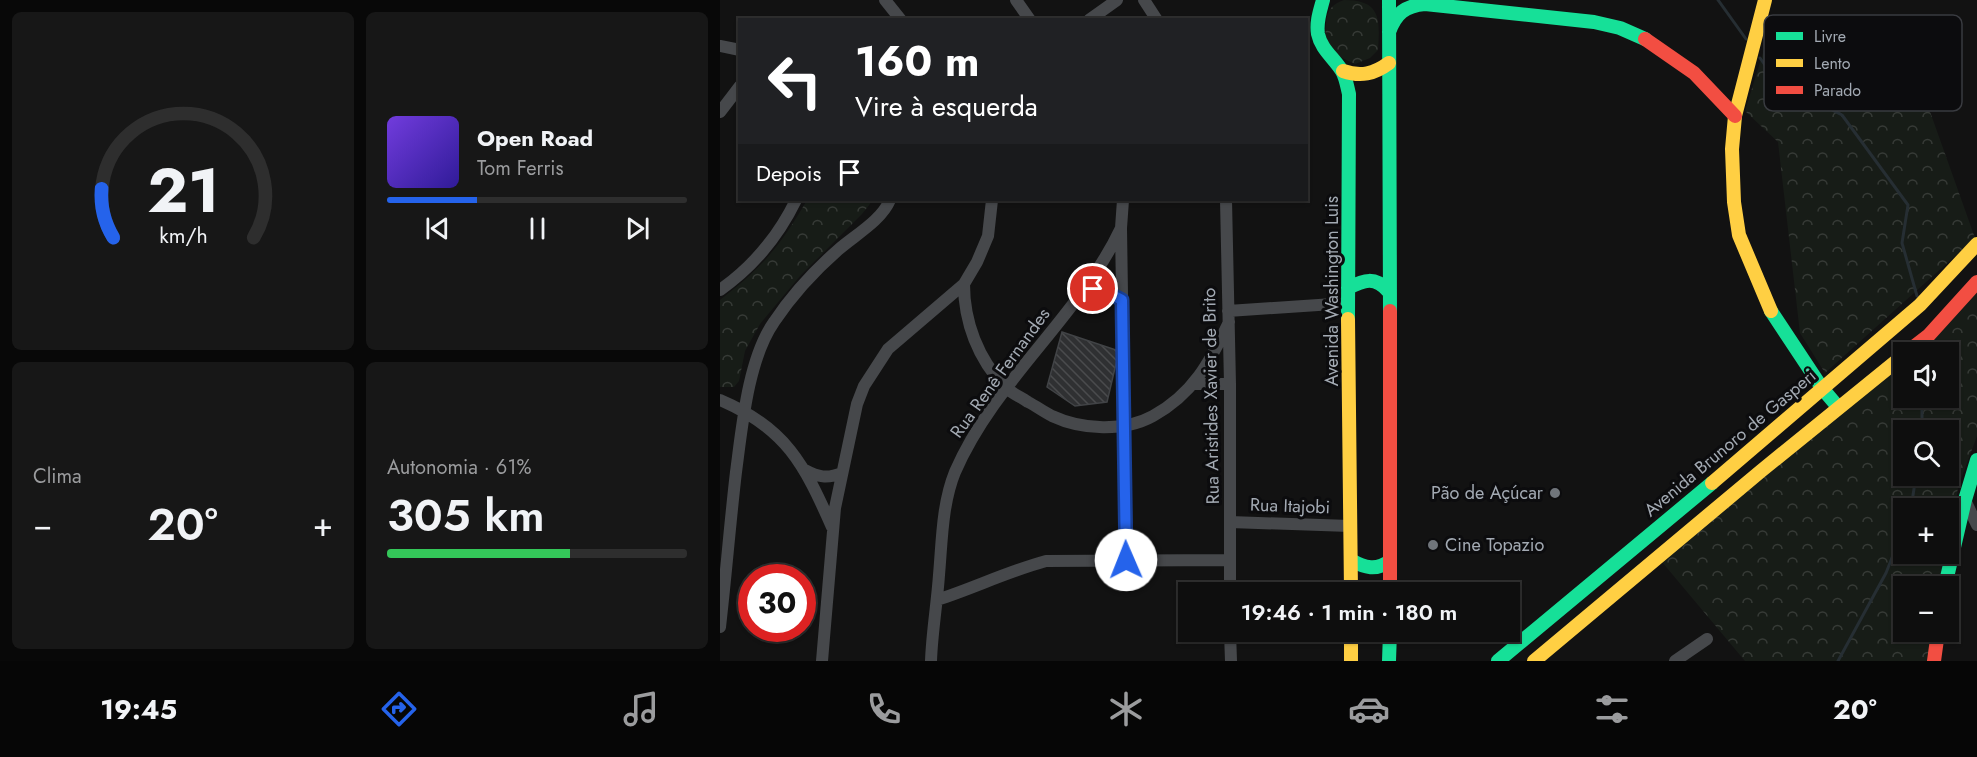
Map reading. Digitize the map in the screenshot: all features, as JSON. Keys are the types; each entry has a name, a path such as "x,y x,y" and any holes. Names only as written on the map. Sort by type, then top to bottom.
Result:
{"main road":[{"path":"1465,0 1491,10"},
{"path":"1765,0 1735,116 1732,148 1734,202 1739,235 1768,306 1822,388 1838,407"},
{"path":"1321,1 1317,30 1322,48 1343,71 1355,75 1370,75 1389,63"},
{"path":"1388,1 1390,582"},
{"path":"1389,32 1396,16 1410,5 1425,4 1579,18 1615,27 1644,39 1697,74 1735,116"},
{"name":"Avenida Washington Luis","path":"1343,71 1348,82 1349,94 1348,303 1352,582"},
{"name":"Avenida Brunoro de Gasperi","path":"1498,661 1754,449 1920,305 1977,244"},
{"path":"1348,288 1360,281 1374,279 1382,283 1388,291"},
{"path":"1920,342 1977,282"},
{"path":"1534,661 1893,363"},
{"path":"1947,576 1977,460"},
{"path":"1352,560 1364,568 1371,569 1382,567 1390,561"},
{"path":"1352,642 1353,658"},
{"path":"1389,661 1390,642"},
{"path":"1934,661 1937,642"}],"street":[{"path":"885,0 899,18"},
{"path":"1016,0 1029,18"},
{"path":"1092,18 1117,0"},
{"path":"1144,0 1156,18"},
{"path":"720,46 738,50"},
{"path":"720,112 738,89"},
{"path":"720,290 754,263 766,250 787,219 796,201"},
{"path":"720,627 744,410 763,342 773,323 804,283 837,251 877,218 890,201"},
{"path":"822,661 833,529 856,404 874,368 888,349 964,284 988,236 992,201"},
{"path":"1123,201 1121,228 1126,560"},
{"name":"Rua Aristides Xavier de Brito","path":"1226,201 1230,384 1230,582"},
{"name":"Rua Renê Fernandes","path":"931,661 943,522 954,474 977,432 1007,389 1100,269 1121,228"},
{"path":"964,284 964,300 969,327 990,368 1007,389 1052,416 1093,427 1124,426 1152,416 1178,399 1202,373 1228,316 1348,303"},
{"path":"1084,291 1101,289 1122,300"},
{"path":"1193,384 1230,384"},
{"path":"720,400 744,410 763,422 779,437 805,470 833,529"},
{"path":"805,470 816,476 825,477 842,473"},
{"path":"1965,500 1977,525"},
{"name":"Rua Itajobi","path":"1230,522 1350,526"},
{"path":"937,600 1023,567 1046,561 1230,560"},
{"path":"1675,661 1707,639"},
{"path":"1230,642 1231,661"}],"green space":[{"path":"1344,0 1365,3 1376,13 1378,21 1378,50 1370,58 1355,64 1338,56 1325,40 1329,11"},
{"path":"1764,50 1764,111 1930,111 1975,238 1825,373 1800,333 1778,142 1745,111"},
{"path":"806,201 872,201 800,276 760,324 745,351 739,381 734,387 720,387 720,300 770,255"},
{"path":"1977,287 1977,436 1959,484 1959,420 1893,420 1893,486 1958,486 1956,498 1893,498 1893,564 1946,564 1945,576 1893,576 1893,642 1936,642 1933,661 1745,661 1662,562 1893,369 1893,408 1959,408 1959,342 1923,342"}],"building":[{"path":"1062,332 1119,351 1107,402 1075,406 1047,387"}],"waterway":[{"path":"1718,0 1746,39"},
{"path":"1760,58 1764,64"},
{"path":"1834,111 1842,115 1908,205 1902,243 1917,296"},
{"path":"1922,408 1922,420"},
{"path":"1913,498 1914,486"},
{"path":"1838,661 1886,573 1893,555"}],"traffic: fast":[{"path":"1323,0 1318,21 1318,34 1325,49 1342,71 1349,94 1348,319"},
{"path":"1389,0 1390,311"},
{"path":"1389,32 1398,15 1407,9 1425,4 1594,22 1620,28 1645,39"},
{"path":"1348,288 1359,283 1374,281 1388,291"},
{"path":"1771,311 1822,388 1838,407"},
{"path":"1947,576 1977,460"},
{"path":"1498,661 1712,483"},
{"path":"1351,560 1370,567 1380,566 1390,561"},
{"path":"1389,661 1390,642"}],"traffic: slow":[{"path":"1765,0 1735,116 1732,149 1734,202 1739,235 1771,311"},
{"path":"1343,71 1356,74 1367,73 1378,70 1389,63"},
{"path":"1712,483 1920,305 1977,244"},
{"path":"1348,319 1351,582"},
{"path":"1534,661 1893,364"},
{"path":"1351,642 1351,661"}],"traffic: jam":[{"path":"1645,39 1694,73 1735,116"},
{"path":"1920,342 1977,282"},
{"path":"1390,311 1390,582"},
{"path":"1934,661 1937,642"}],"place":[{"name":"Pão de Açúcar","path":"1555,493"},
{"name":"Cine Topazio","path":"1433,545"}],"route":[{"path":"1093,289 1112,293 1122,300 1126,560"}]}
